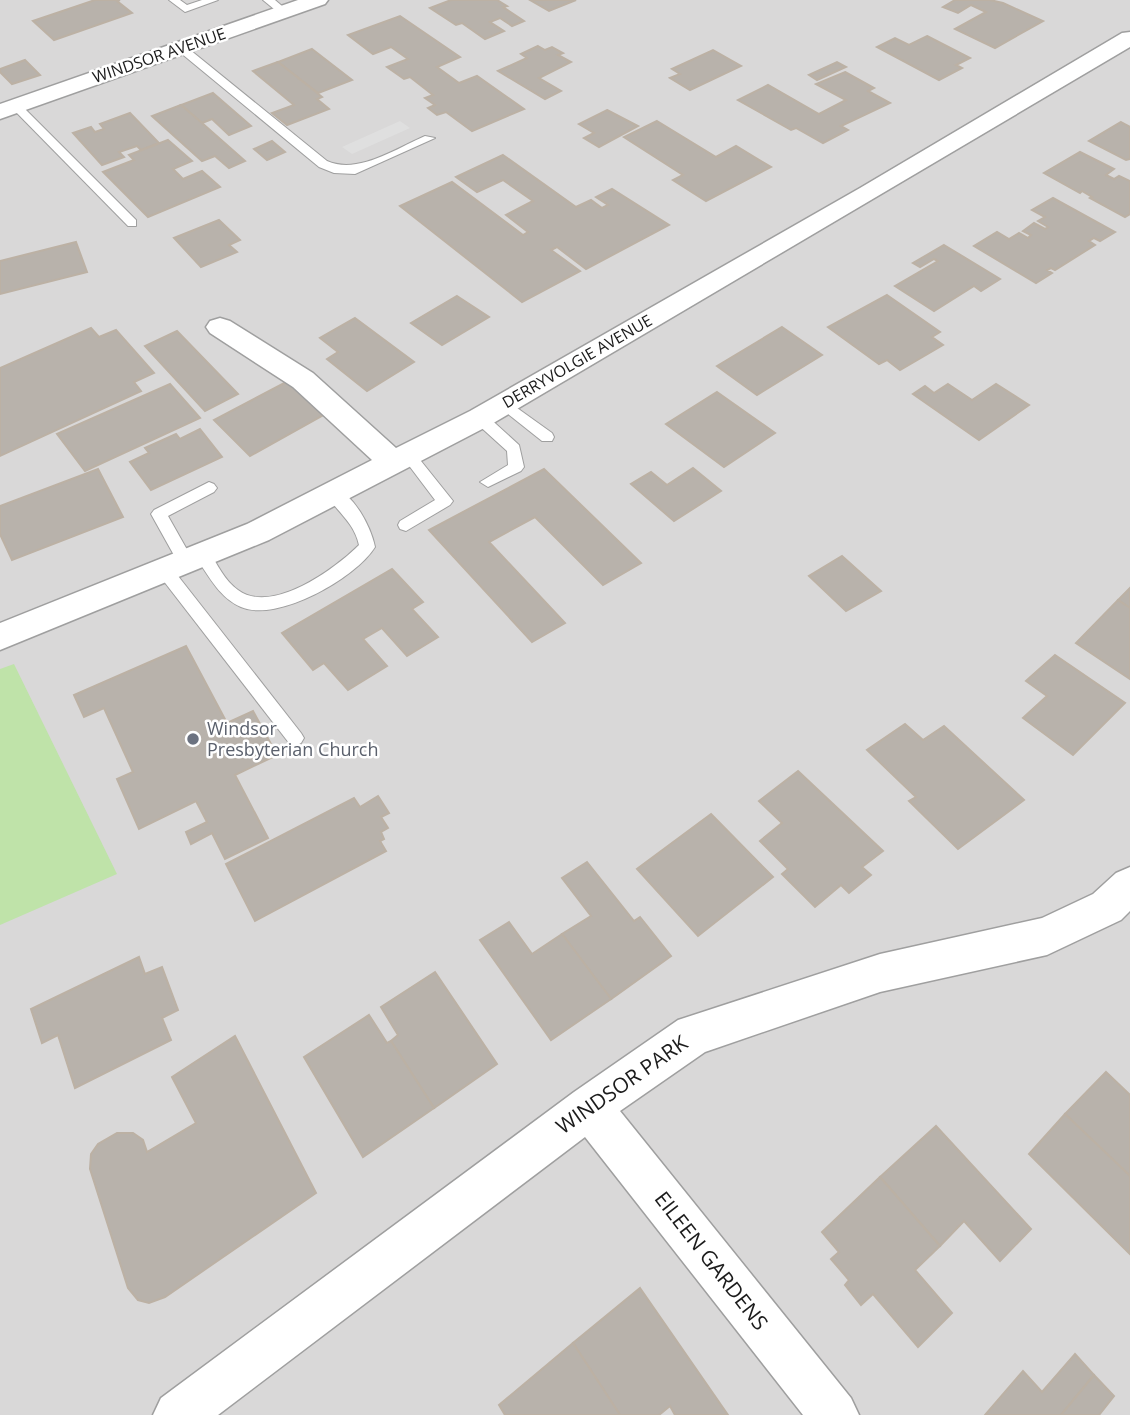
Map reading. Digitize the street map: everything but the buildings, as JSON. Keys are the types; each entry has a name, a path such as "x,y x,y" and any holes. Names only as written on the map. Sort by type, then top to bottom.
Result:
{"street":[{"name":"WINDSOR AVENUE","path":"8,109 180,47 276,6 318,0"},
{"name":"DERRYVOLGIE AVENUE","path":"0,637 258,532 480,418 1130,38"},
{"path":"220,327 303,380 401,459"},
{"name":"WINDSOR PARK","path":"178,1415 589,1107 693,1035 880,974 1047,936 1107,908 1130,885"},
{"name":"EILEEN GARDENS","path":"589,1107 834,1415"}],"lane":[{"path":"174,0 185,9 213,0"},
{"path":"180,47 323,164 334,169 355,170 429,138"},
{"path":"8,109 132,223"},
{"path":"503,403 547,437"},
{"path":"480,418 514,449 516,467 488,482"},
{"path":"401,459 445,501 406,525"},
{"path":"209,488 159,514 185,563 295,738"},
{"path":"185,563 233,596 263,605 282,603 354,562 367,547 365,533 355,516 333,494"}],"shaded area":[{"path":"0,0 1130,0 1130,1415 0,1415"},
{"path":"400,121 410,128 352,154 342,147"}],"green space":[{"path":"14,664 117,874 0,925 0,669"}],"place":[{"name":"Windsor Presbyterian Church","path":"193,739"}]}
